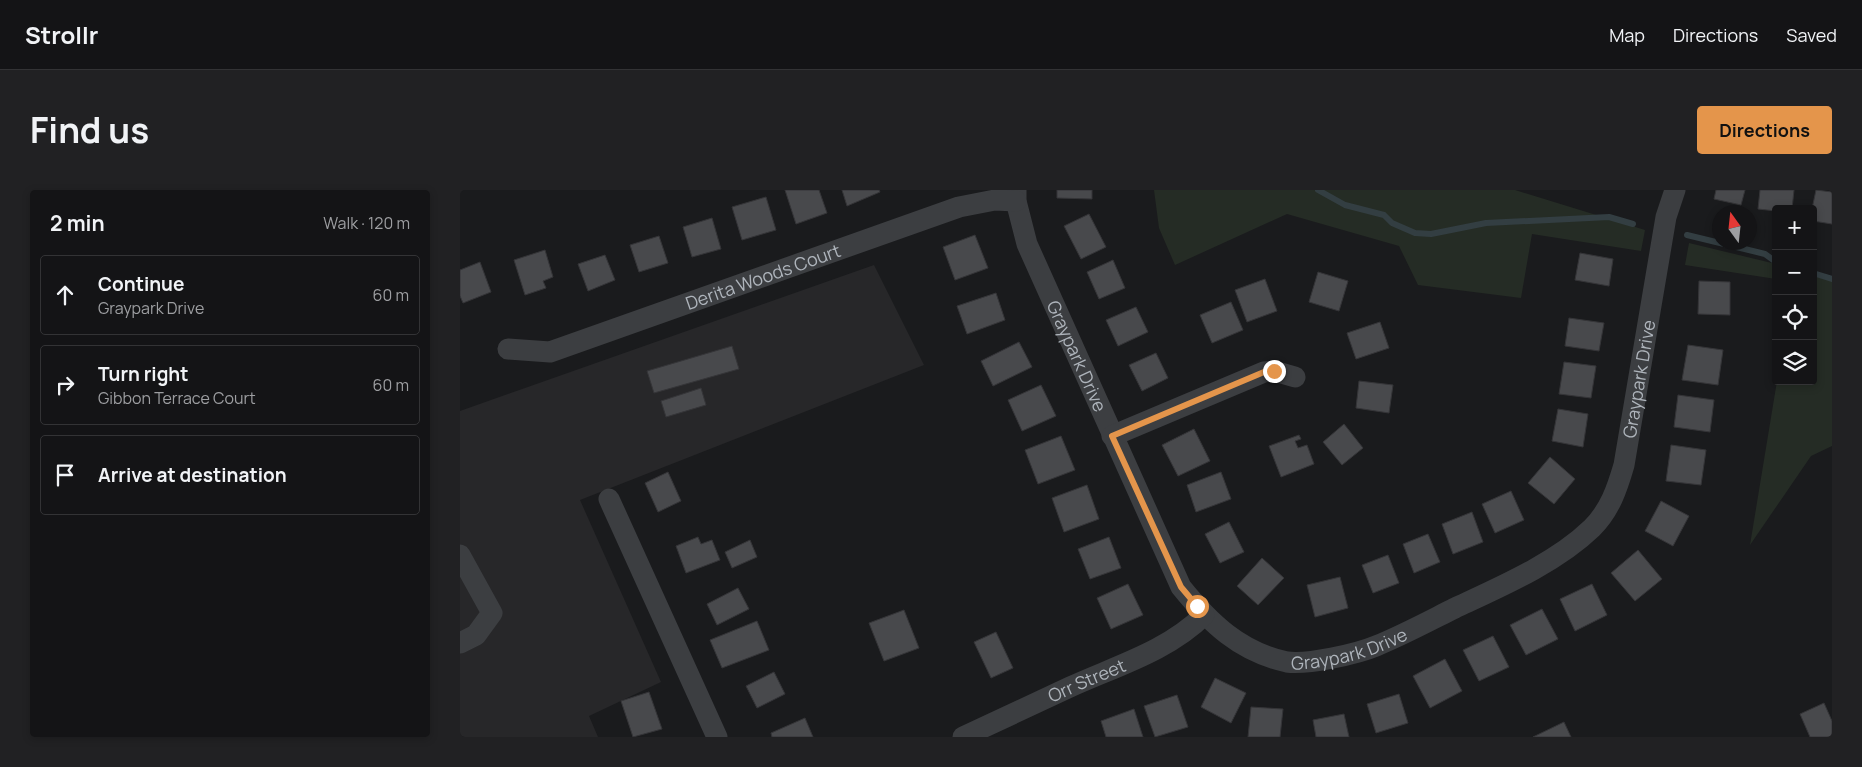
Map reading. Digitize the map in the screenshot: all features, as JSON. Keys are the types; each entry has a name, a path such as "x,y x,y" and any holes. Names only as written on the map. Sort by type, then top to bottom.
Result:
{"street":[{"name":"Graypark Drive","path":"1016,195 1027,244 1181,587 1218,629 1265,655 1289,662 1336,658 1375,646 1515,579 1572,545 1592,528 1615,496 1624,465 1666,217 1675,190"},
{"name":"Derita Woods Court","path":"508,349 550,352 959,206 1016,195"},
{"path":"1112,436 1264,372 1274,371 1295,377"},
{"path":"609,499 717,737"},
{"path":"460,555 492,613 476,635 460,643"},
{"name":"Orr Street","path":"963,737 1071,686 1140,658 1187,631 1204,615"}],"shaded area":[{"path":"1154,190 1515,190 1645,230 1641,251 1532,234 1521,298 1418,285 1399,246 1287,214 1175,265 1159,228"},
{"path":"1689,243 1772,263 1772,278 1685,265"},
{"path":"874,265 924,365 580,500 661,682 589,716 598,737 460,737 460,411"},
{"path":"1817,274 1832,277 1832,446 1811,456 1750,545 1776,385 1817,385"}],"building":[{"path":"785,190 819,190 827,213 796,224"},
{"path":"842,190 879,190 880,192 847,206"},
{"path":"1057,190 1092,190 1092,199 1057,198"},
{"path":"1716,190 1745,190 1741,205 1714,199"},
{"path":"1760,190 1794,190 1792,205 1772,205 1772,211 1758,209"},
{"path":"1816,190 1832,192 1832,224 1817,222 1817,205 1813,205"},
{"path":"766,197 776,230 742,240 732,207"},
{"path":"1089,214 1106,247 1081,259 1064,226"},
{"path":"712,218 721,249 692,257 683,227"},
{"path":"975,235 988,268 955,280 943,247"},
{"path":"659,236 668,263 639,272 630,245"},
{"path":"545,250 553,277 543,281 546,288 525,295 514,260"},
{"path":"1580,253 1613,259 1609,286 1575,280"},
{"path":"605,255 615,280 588,291 578,264"},
{"path":"1113,260 1125,288 1099,299 1087,272"},
{"path":"480,262 491,292 463,303 460,296 460,270"},
{"path":"1318,272 1348,281 1339,311 1309,302"},
{"path":"1265,279 1277,311 1247,322 1235,290"},
{"path":"1699,281 1730,282 1730,315 1698,314"},
{"path":"996,293 1005,320 967,334 957,306"},
{"path":"1231,302 1243,330 1212,343 1200,315"},
{"path":"1136,307 1148,332 1118,346 1106,320"},
{"path":"1569,318 1604,323 1599,351 1565,346"},
{"path":"1380,322 1389,348 1356,359 1347,333"},
{"path":"1019,342 1032,367 993,386 981,361"},
{"path":"1688,345 1723,350 1718,385 1682,380"},
{"path":"732,346 739,369 654,393 647,371"},
{"path":"1156,353 1168,378 1142,391 1129,365"},
{"path":"1564,362 1596,366 1591,398 1559,394"},
{"path":"1359,381 1393,385 1389,413 1356,408"},
{"path":"1041,385 1056,416 1022,431 1008,400"},
{"path":"701,388 706,405 666,417 661,401"},
{"path":"1678,395 1714,400 1710,432 1674,427"},
{"path":"1558,409 1588,414 1583,447 1552,441"},
{"path":"1344,424 1363,448 1342,465 1323,442"},
{"path":"1194,429 1210,461 1178,476 1162,445"},
{"path":"1299,435 1301,439 1295,441 1298,448 1307,445 1314,464 1281,477 1269,446"},
{"path":"1061,436 1075,470 1038,484 1025,450"},
{"path":"1671,445 1706,450 1701,485 1666,481"},
{"path":"1550,457 1575,479 1554,504 1528,483"},
{"path":"668,472 681,501 658,512 645,483"},
{"path":"1221,472 1231,499 1196,512 1187,485"},
{"path":"1087,485 1099,519 1064,532 1052,498"},
{"path":"1511,491 1524,520 1495,533 1482,504"},
{"path":"1661,501 1689,516 1673,546 1645,531"},
{"path":"1472,512 1483,542 1453,554 1442,524"},
{"path":"1229,522 1244,552 1220,563 1205,534"},
{"path":"1428,534 1440,562 1414,573 1403,544"},
{"path":"698,537 701,544 712,540 720,560 686,573 676,546"},
{"path":"1109,537 1121,568 1090,579 1078,549"},
{"path":"750,540 757,557 732,568 725,552"},
{"path":"1638,550 1662,579 1635,601 1611,573"},
{"path":"1388,555 1399,583 1373,593 1362,565"},
{"path":"1262,558 1284,578 1258,605 1237,586"},
{"path":"1340,577 1348,608 1315,617 1307,585"},
{"path":"1128,584 1143,615 1111,629 1097,598"},
{"path":"1592,584 1607,615 1575,631 1560,599"},
{"path":"738,588 749,609 717,625 707,604"},
{"path":"1542,609 1558,639 1526,655 1510,625"},
{"path":"904,610 919,648 884,661 869,623"},
{"path":"757,621 769,650 722,668 710,640"},
{"path":"996,632 1013,668 991,678 974,642"},
{"path":"1493,636 1509,667 1479,681 1463,650"},
{"path":"1445,659 1462,691 1430,708 1413,676"},
{"path":"774,672 785,694 757,708 746,686"},
{"path":"1215,678 1246,693 1231,723 1201,707"},
{"path":"649,692 662,729 633,737 621,701"},
{"path":"1399,694 1408,723 1376,733 1367,704"},
{"path":"1177,695 1188,727 1155,737 1144,706"},
{"path":"1824,703 1832,721 1832,737 1810,737 1800,714"},
{"path":"1251,707 1283,709 1280,737 1248,737"},
{"path":"1134,709 1143,737 1106,737 1101,721"},
{"path":"1344,714 1349,737 1316,737 1313,720"},
{"path":"805,718 813,737 772,737 771,733"},
{"path":"1564,722 1571,737 1533,737"}],"waterway":[{"path":"1318,190 1345,205 1384,215 1392,223 1415,233 1431,234 1486,223 1609,217 1633,224"},
{"path":"1687,235 1765,254 1772,259"},
{"path":"1817,274 1832,279"}],"route":[{"path":"1197,606 1181,587 1112,436 1264,372 1274,371"}]}
